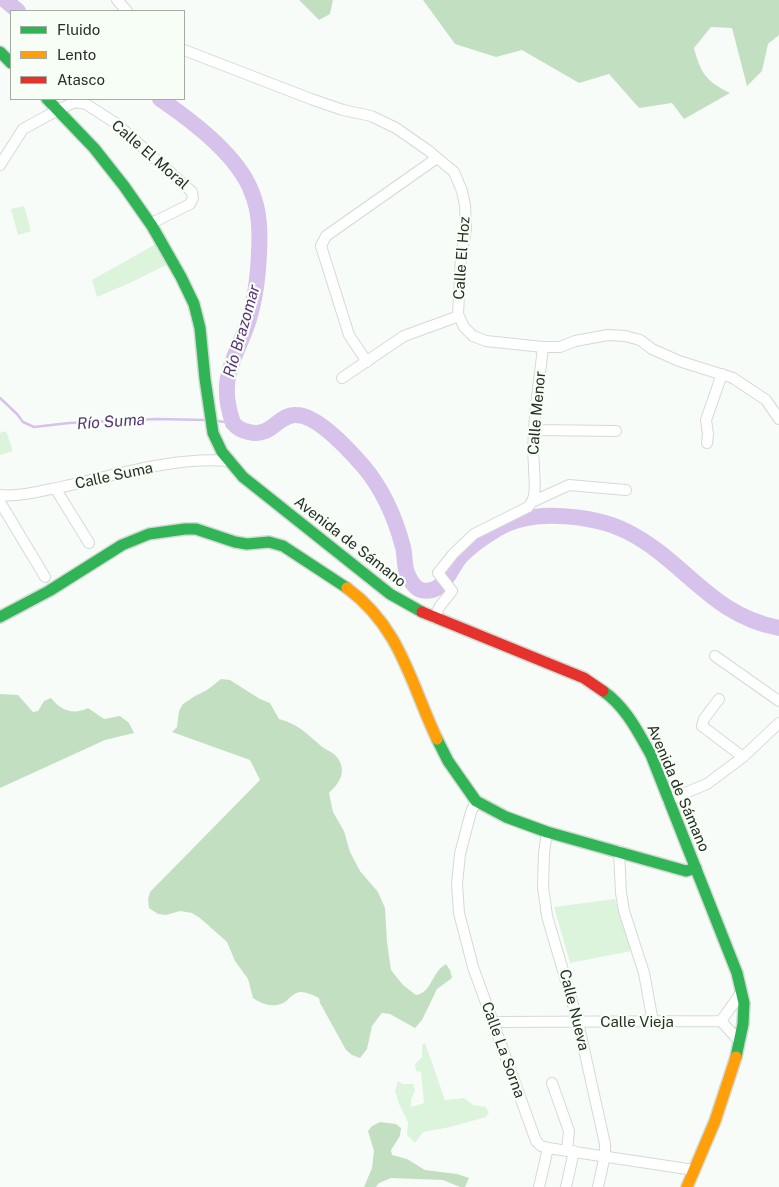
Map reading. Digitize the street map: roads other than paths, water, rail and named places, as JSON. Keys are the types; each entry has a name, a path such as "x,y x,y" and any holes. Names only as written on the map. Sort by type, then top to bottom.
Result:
{"street":[{"path":"117,0 126,10"},
{"name":"Calle El Hoz","path":"185,50 311,99 343,110 371,116 396,128 454,172 462,191 465,205 466,229 458,287 459,316 464,327 473,336 486,341 544,347 560,347 575,341 608,335 625,336 640,340 652,349 678,361 733,378 766,400 779,419"},
{"path":"0,52 10,62"},
{"path":"48,100 94,148 124,186 150,224"},
{"name":"Calle El Moral","path":"58,110 74,102 86,104 117,124 192,192 193,198 190,204 150,224"},
{"path":"0,166 23,129 58,110"},
{"path":"367,362 349,335 321,246 322,242 326,236 437,158"},
{"name":"Avenida de Sámano","path":"150,224 194,304 200,328 213,433 228,461 258,490 390,594 434,618 584,678 610,696 632,721 641,737 727,946 737,973 744,1010 740,1042 715,1121 687,1187"},
{"path":"342,378 404,336 459,316"},
{"name":"Calle Menor","path":"534,501 532,444 544,347"},
{"path":"707,443 706,420 722,374"},
{"path":"534,430 616,431"},
{"name":"Calle Suma","path":"0,496 55,488 168,465 213,460 228,461"},
{"path":"434,618 440,606 452,591 438,573 453,554 474,534 528,507 534,501 569,485 626,490"},
{"path":"55,488 88,543"},
{"path":"0,502 45,577"},
{"path":"0,617 50,591 122,545 149,534 196,529 235,542 247,544 269,542 283,546 346,588 382,621 401,652 424,711 448,761 476,801 506,817 548,832 686,871 696,868"},
{"path":"715,656 779,700"},
{"path":"719,699 704,719 702,726 743,757"},
{"path":"668,800 707,784 743,757 779,723"},
{"name":"Calle La Sorna","path":"476,801 471,812 460,854 456,884 459,913 473,967 536,1141 541,1146 548,1148"},
{"name":"Calle Nueva","path":"548,832 544,853 543,887 546,910 578,1022 605,1144 606,1155 598,1187"},
{"path":"619,852 624,911 644,973 653,1022"},
{"path":"740,1042 721,1021 741,993"},
{"name":"Calle Vieja","path":"494,1022 721,1021"},
{"path":"552,1083 569,1131 571,1151 566,1187"},
{"path":"539,1187 548,1148 606,1155 694,1170"}],"waterway":[{"name":"Río Brazomar","path":"5,0 17,10"},
{"path":"161,100 186,117 225,153 246,179 257,208 259,262 256,290 250,316 232,361 227,383 227,395 233,423 242,430 257,433 264,432 284,418 296,415 314,421 333,435 364,467 383,495 400,536 407,573 416,587 429,591 441,585 465,552 504,525 535,517 577,517 603,522 628,532 666,557 716,600 734,612 779,628"},
{"name":"Río Suma","path":"0,398 23,422 34,427 69,423 157,419 206,420"},
{"name":"Río Suma","path":"217,421 233,423"}]}
